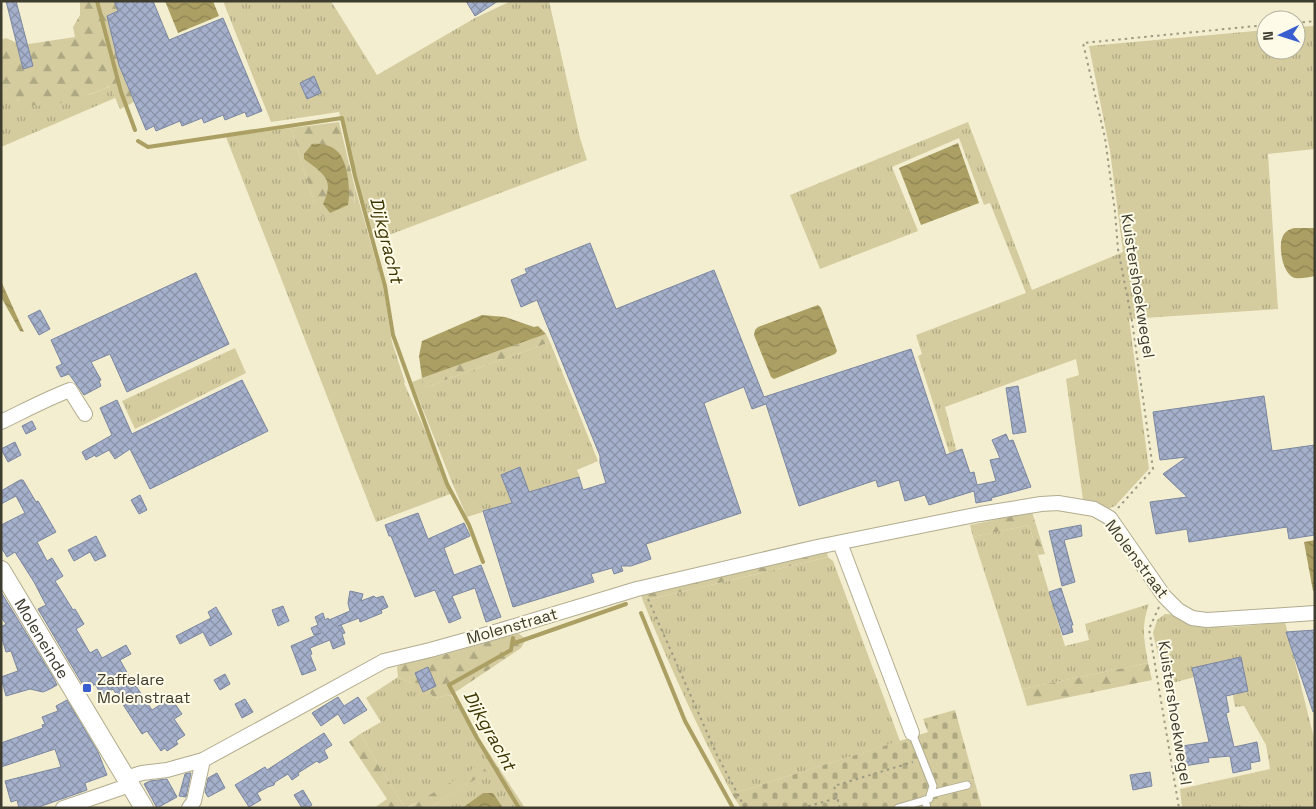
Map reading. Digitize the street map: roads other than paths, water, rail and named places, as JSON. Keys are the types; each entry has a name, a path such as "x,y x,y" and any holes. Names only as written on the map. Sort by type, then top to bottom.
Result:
{"street":[{"path":"1,422 51,397 70,390 85,414"},
{"name":"Molenstraat","path":"63,808 128,781 142,772 167,770 203,760 384,661 477,637 643,587 840,542 1040,504 1058,503 1076,506 1094,510 1110,518 1164,596 1178,610 1192,618 1207,620 1315,613"},
{"path":"840,542 912,733"},
{"name":"Moleneinde","path":"3,578 144,808"},
{"path":"194,805 203,760"}],"lane":[{"path":"912,733 933,786 928,797 927,808"},
{"path":"898,808 967,785"}],"water":[{"path":"165,1 213,1 219,16 178,33"},
{"path":"958,143 979,203 921,225 899,168"},
{"path":"312,144 326,145 333,148 341,157 346,170 349,185 348,205 330,213 323,204 328,189 325,178 322,173 304,159 304,154"},
{"path":"1294,228 1315,228 1315,276 1295,278 1291,276 1284,265 1281,251 1282,238 1286,232"},
{"path":"1,281 24,332 20,331 1,297"},
{"path":"818,305 821,308 837,351 835,354 774,379 771,377 754,335 755,330 758,327"},
{"path":"482,315 505,317 534,327 538,326 546,334 422,378 419,356 422,341"},
{"path":"1315,540 1315,591 1313,591 1304,542"},
{"path":"483,793 493,793 503,808 462,808"}],"waterway":[{"name":"Dijkgracht","path":"97,1 121,92 135,130"},
{"name":"Dijkgracht","path":"138,141 148,147 342,118 355,176 385,286 393,335 447,484 469,525 483,562"},
{"path":"512,644 626,604"},
{"path":"641,613 685,721 733,808"},
{"name":"Dijkgracht","path":"513,638 511,650 449,685 477,738 519,808"}],"place":[{"name":"Zaffelare Molenstraat","path":"87,688"}]}
